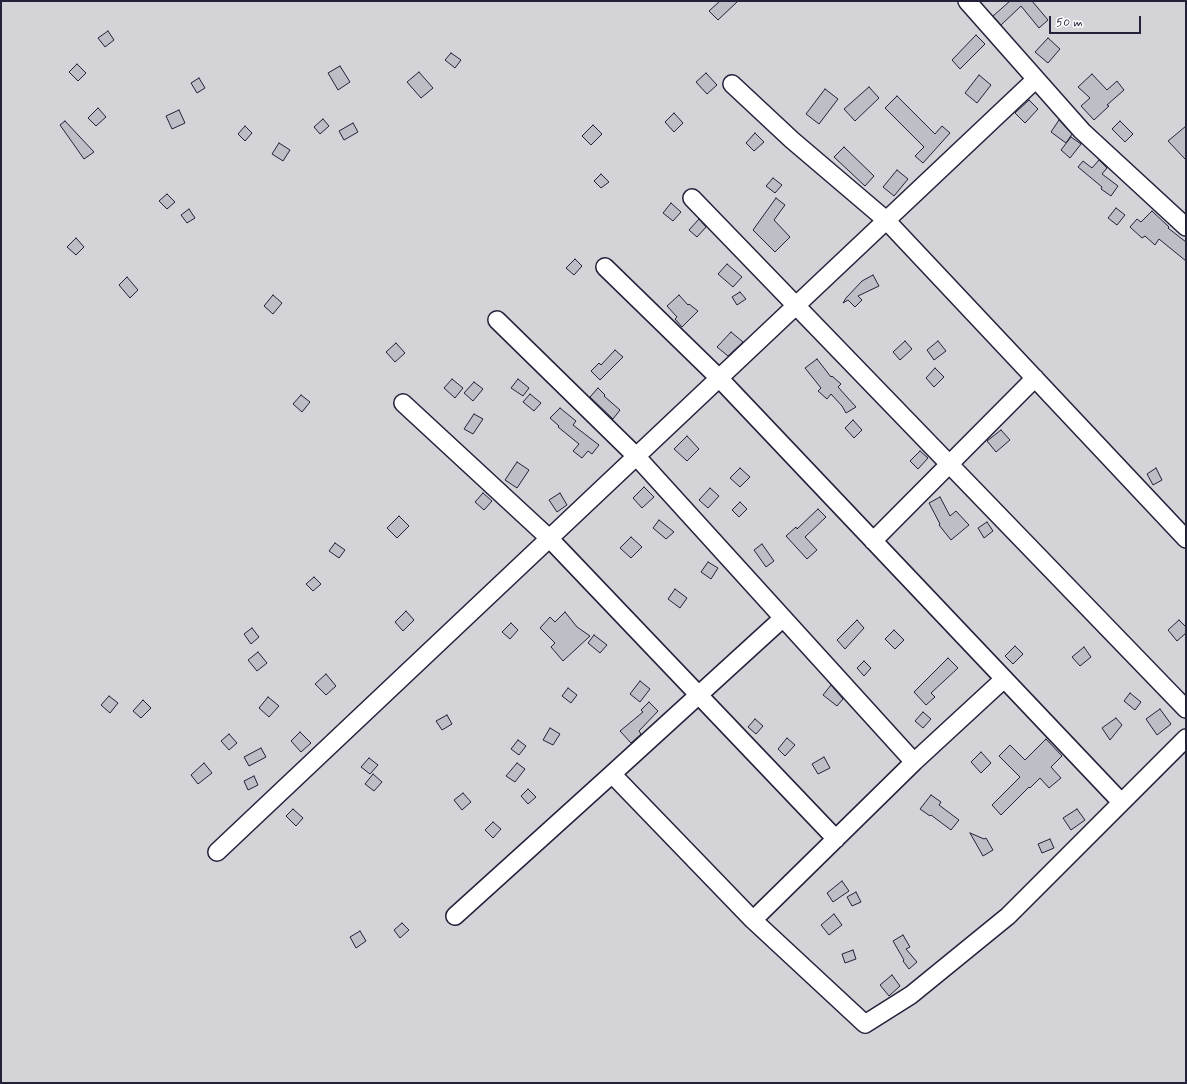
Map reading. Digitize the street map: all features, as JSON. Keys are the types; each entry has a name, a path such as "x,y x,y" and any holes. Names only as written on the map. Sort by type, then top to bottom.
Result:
{"street":[{"path":"967,1 1082,131 1186,227"},
{"path":"217,852 1036,79"},
{"path":"732,84 792,140 886,220 1186,538"},
{"path":"692,198 1186,710"},
{"path":"605,268 719,378 1121,802"},
{"path":"497,320 636,456 914,762"},
{"path":"873,541 1035,378"},
{"path":"403,403 549,538 836,839"},
{"path":"455,916 783,618"},
{"path":"753,920 914,762 1004,679"},
{"path":"612,774 753,920 865,1024 910,995 1008,916 1186,738"}],"shaded area":[{"path":"1,1 1186,1 1186,1083 1,1083"}],"building":[{"path":"720,1 738,1 718,20 709,11"},
{"path":"1010,1 1032,1 1048,20 1039,28 1021,6 1001,25 993,16"},
{"path":"108,31 114,40 105,47 98,38"},
{"path":"976,35 985,44 960,69 952,60"},
{"path":"1048,38 1060,49 1048,63 1035,52"},
{"path":"451,53 461,60 455,68 445,60"},
{"path":"77,64 86,73 78,81 69,72"},
{"path":"340,66 350,82 338,90 328,73"},
{"path":"419,72 433,88 421,98 407,82"},
{"path":"706,73 717,85 707,94 696,82"},
{"path":"1092,74 1107,90 1117,81 1124,90 1107,105 1109,106 1094,120 1081,106 1090,98 1078,87"},
{"path":"979,75 991,85 977,103 965,93"},
{"path":"199,78 205,88 197,93 191,83"},
{"path":"869,87 879,98 855,121 844,109"},
{"path":"825,89 838,99 819,124 806,114"},
{"path":"897,96 935,134 942,126 950,133 923,163 915,156 924,147 885,108"},
{"path":"1029,100 1038,109 1025,123 1015,113"},
{"path":"98,108 106,117 96,126 88,118"},
{"path":"179,110 185,123 172,129 166,116"},
{"path":"674,113 683,123 674,132 665,122"},
{"path":"323,119 329,126 320,134 314,127"},
{"path":"1059,120 1072,134 1066,143 1051,132"},
{"path":"65,121 94,152 84,159 60,125"},
{"path":"1120,121 1133,134 1125,142 1112,129"},
{"path":"353,123 358,132 344,140 339,131"},
{"path":"593,125 602,134 591,145 582,136"},
{"path":"245,126 252,133 245,141 238,134"},
{"path":"1186,126 1186,160 1168,141"},
{"path":"755,133 764,142 754,151 746,143"},
{"path":"1071,137 1081,144 1070,158 1061,150"},
{"path":"279,143 290,150 283,161 272,154"},
{"path":"844,147 874,176 865,186 834,157"},
{"path":"1099,160 1107,168 1102,174 1118,186 1111,196 1101,189 1102,187 1078,167 1083,161 1092,168"},
{"path":"897,170 908,179 894,196 883,187"},
{"path":"601,174 609,182 601,188 594,181"},
{"path":"773,178 782,185 775,193 766,186"},
{"path":"167,194 175,202 167,209 159,201"},
{"path":"776,198 785,205 774,220 790,237 775,252 753,230"},
{"path":"671,203 681,212 673,221 663,213"},
{"path":"1116,208 1125,215 1117,225 1108,218"},
{"path":"189,209 195,218 187,223 181,215"},
{"path":"1152,211 1169,227 1168,228 1186,242 1186,261 1159,239 1155,245 1145,236 1142,238 1130,227 1137,219 1141,222"},
{"path":"699,219 706,227 697,237 689,230"},
{"path":"76,238 84,247 76,255 67,247"},
{"path":"575,259 582,266 574,275 566,268"},
{"path":"727,264 742,277 733,287 718,274"},
{"path":"873,275 879,286 858,296 862,300 855,307 848,300 843,303 862,281"},
{"path":"127,277 138,290 130,298 119,285"},
{"path":"740,292 746,299 737,305 732,297"},
{"path":"273,295 282,303 273,314 264,306"},
{"path":"679,295 688,305 689,304 698,311 682,327 675,319 677,317 667,306"},
{"path":"731,332 743,342 728,356 717,347"},
{"path":"905,341 912,349 900,360 893,352"},
{"path":"938,341 946,351 934,360 927,350"},
{"path":"396,343 405,353 395,362 386,352"},
{"path":"615,350 623,357 600,380 591,371 599,363 601,365"},
{"path":"817,359 831,377 832,376 841,384 838,387 856,407 846,413 831,394 827,399 818,391 821,388 805,368"},
{"path":"935,368 944,377 934,387 926,378"},
{"path":"452,379 463,388 455,398 444,388"},
{"path":"518,379 529,388 523,396 511,388"},
{"path":"474,382 483,389 473,401 464,393"},
{"path":"598,388 605,395 604,396 620,410 613,419 590,397"},
{"path":"530,394 541,403 534,411 523,402"},
{"path":"301,395 310,402 302,412 293,404"},
{"path":"560,408 576,421 573,425 599,445 592,454 588,451 582,458 573,451 579,444 558,427 559,426 550,418"},
{"path":"474,414 483,419 473,434 464,429"},
{"path":"853,420 862,430 854,438 845,428"},
{"path":"1001,430 1010,440 996,452 987,441"},
{"path":"687,436 699,449 687,461 674,449"},
{"path":"920,451 928,458 918,469 910,461"},
{"path":"517,462 529,470 517,488 505,480"},
{"path":"740,468 750,477 740,487 730,478"},
{"path":"1156,468 1162,480 1153,485 1147,474"},
{"path":"644,487 654,497 642,508 633,498"},
{"path":"710,488 719,496 708,508 699,500"},
{"path":"483,493 492,501 484,510 475,502"},
{"path":"560,493 567,505 557,512 549,500"},
{"path":"940,497 950,516 956,511 969,525 951,540 939,525 940,524 929,503"},
{"path":"740,502 747,509 739,517 732,510"},
{"path":"818,509 826,517 805,537 817,550 807,559 786,536 796,527 797,529"},
{"path":"399,516 409,526 397,538 387,528"},
{"path":"659,520 674,532 666,539 653,528"},
{"path":"987,522 993,531 984,538 978,528"},
{"path":"631,537 642,547 631,558 620,548"},
{"path":"335,543 345,550 339,558 329,551"},
{"path":"762,544 774,561 766,567 754,550"},
{"path":"708,562 718,568 711,579 701,572"},
{"path":"314,577 321,584 313,591 306,584"},
{"path":"675,589 687,598 680,608 668,599"},
{"path":"406,611 414,620 403,631 395,622"},
{"path":"565,612 577,627 590,636 563,661 551,647 555,643 540,628 550,617 555,622"},
{"path":"857,620 864,628 845,649 837,640"},
{"path":"1179,620 1186,627 1186,633 1177,641 1168,630"},
{"path":"511,623 518,630 510,639 502,632"},
{"path":"252,628 259,637 251,644 244,634"},
{"path":"894,630 904,640 895,649 885,639"},
{"path":"594,635 607,645 600,653 588,643"},
{"path":"1015,646 1023,654 1013,664 1005,656"},
{"path":"1084,647 1091,657 1080,666 1072,657"},
{"path":"258,652 267,663 257,671 248,660"},
{"path":"948,658 958,668 931,693 935,697 926,705 914,692"},
{"path":"864,661 871,668 864,676 857,668"},
{"path":"326,674 336,686 326,695 315,684"},
{"path":"640,681 650,689 640,702 630,694"},
{"path":"831,685 843,699 837,706 823,695"},
{"path":"568,688 577,695 571,703 562,696"},
{"path":"1130,693 1141,702 1135,710 1124,701"},
{"path":"109,696 118,703 110,713 101,705"},
{"path":"268,697 279,706 269,717 259,708"},
{"path":"143,700 151,708 141,718 133,711"},
{"path":"649,702 658,711 639,731 641,734 631,743 620,731 643,712 641,710"},
{"path":"1160,709 1171,724 1157,735 1146,719"},
{"path":"923,712 931,719 923,728 915,721"},
{"path":"447,715 452,724 442,730 436,721"},
{"path":"1116,718 1122,725 1110,740 1102,728"},
{"path":"755,719 763,726 756,734 748,727"},
{"path":"550,728 560,734 553,745 543,740"},
{"path":"300,732 311,743 301,752 291,741"},
{"path":"229,734 237,743 229,750 221,741"},
{"path":"787,738 795,745 785,756 778,749"},
{"path":"1046,739 1062,756 1051,767 1061,778 1049,788 1040,778 1001,815 992,805 1020,777 999,756 1010,745 1025,760"},
{"path":"518,740 526,746 519,755 511,749"},
{"path":"261,748 266,757 249,766 244,757"},
{"path":"981,752 991,763 981,773 971,762"},
{"path":"824,757 830,768 818,774 812,764"},
{"path":"369,758 378,765 370,774 361,767"},
{"path":"204,763 212,773 198,784 191,775"},
{"path":"517,763 525,769 515,782 506,776"},
{"path":"373,774 382,782 374,791 365,784"},
{"path":"254,776 258,785 248,790 244,781"},
{"path":"528,789 536,797 528,804 521,796"},
{"path":"463,793 471,802 462,810 454,800"},
{"path":"931,795 941,802 939,805 959,820 951,830 931,815 930,816 920,809"},
{"path":"293,809 303,818 296,826 286,816"},
{"path":"1077,809 1085,820 1071,830 1063,818"},
{"path":"493,822 501,829 493,838 485,830"},
{"path":"970,833 984,839 986,838 993,850 983,856"},
{"path":"1050,839 1054,848 1042,853 1038,844"},
{"path":"842,881 849,891 833,902 827,893"},
{"path":"856,892 861,902 852,906 847,897"},
{"path":"834,914 842,925 829,935 821,925"},
{"path":"402,923 409,930 400,938 394,930"},
{"path":"360,931 366,941 356,948 350,937"},
{"path":"903,935 910,947 906,949 917,962 909,969 903,961 904,960 893,941"},
{"path":"853,950 856,959 845,963 842,954"},
{"path":"892,975 900,986 889,996 880,985"}]}
